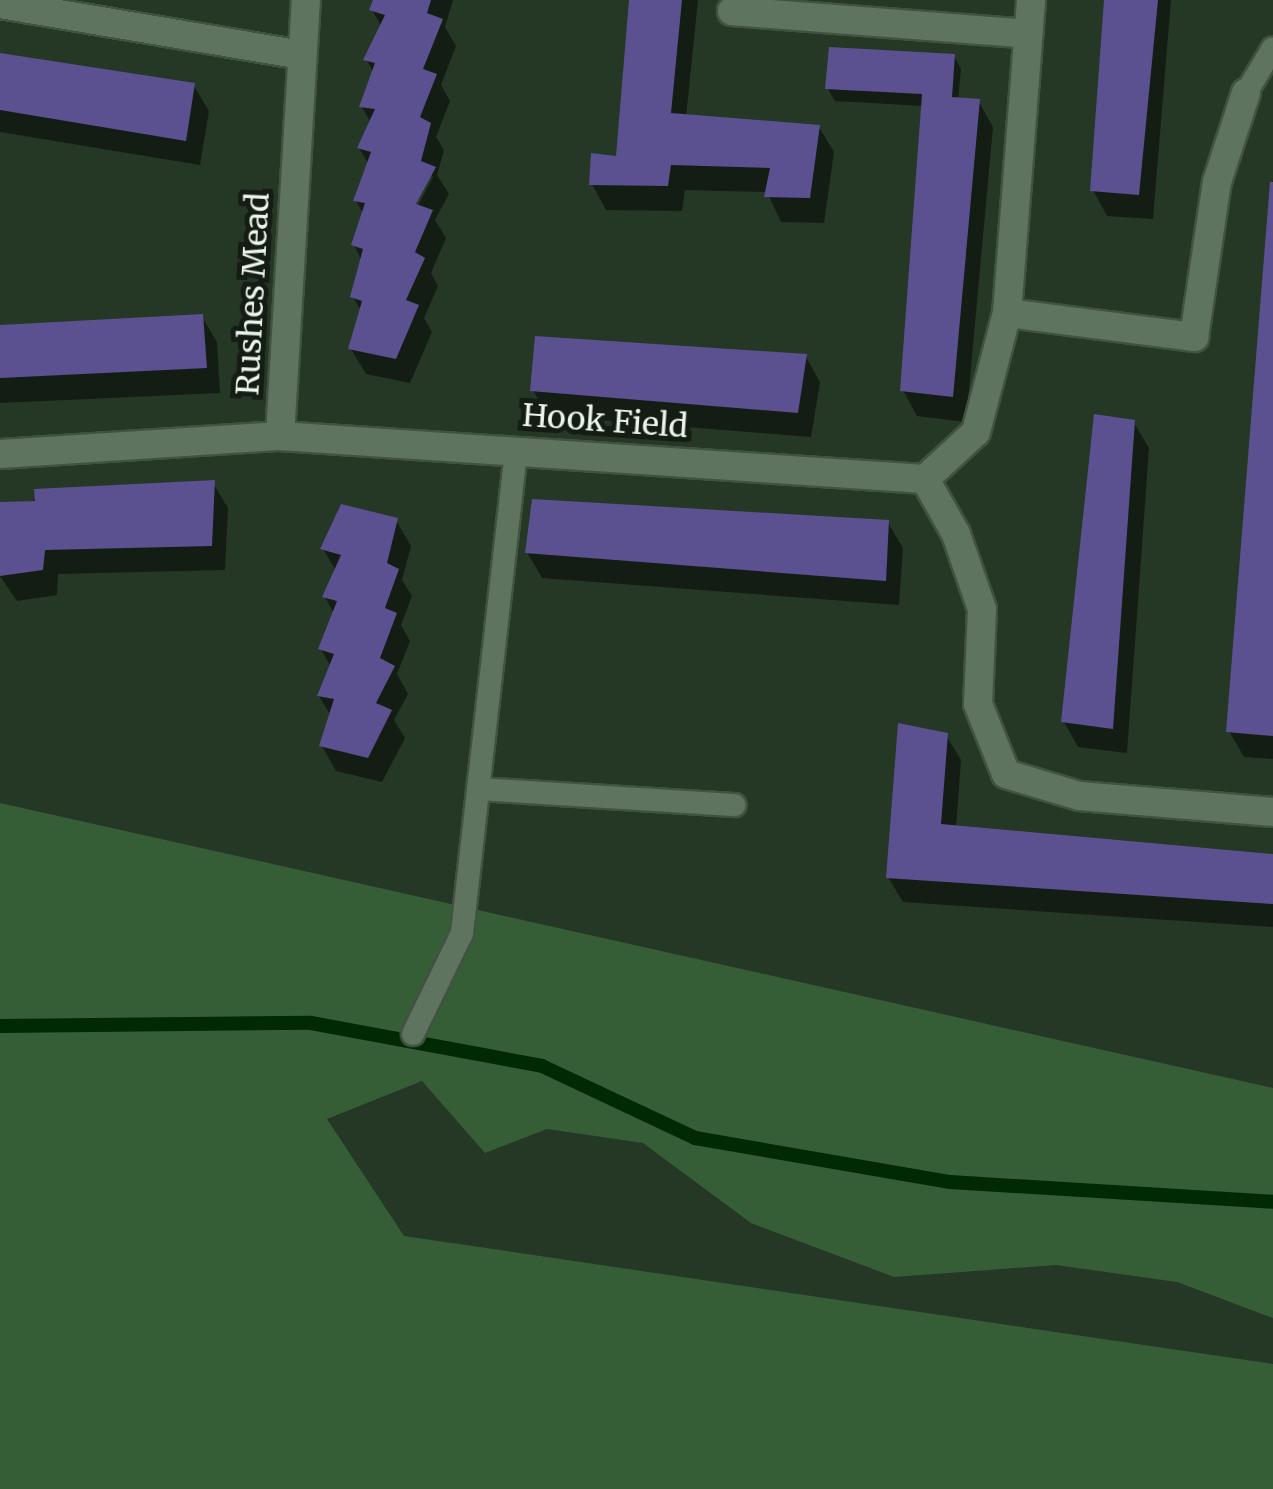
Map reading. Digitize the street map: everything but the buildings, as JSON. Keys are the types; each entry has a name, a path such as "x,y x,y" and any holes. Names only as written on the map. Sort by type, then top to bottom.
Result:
{"street":[{"name":"Rushes Mead","path":"0,454 280,436 306,0"},
{"path":"1031,0 1007,313 976,432 925,479 956,534 982,609 978,704 1006,774 1079,796 1273,812"},
{"path":"0,4 301,56"},
{"path":"732,12 1028,34"},
{"path":"1007,313 1194,337 1217,182 1246,93"},
{"name":"Hook Field","path":"280,436 925,479"}],"lane":[{"path":"1246,93 1273,48"},
{"path":"413,1034 462,932 516,450"},
{"path":"478,788 734,804"}],"green space":[{"path":"0,803 1273,1088 1273,1318 1177,1282 1056,1265 894,1277 751,1223 643,1143 547,1129 485,1153 422,1081 327,1119 404,1236 1273,1364 1273,1489 0,1489"}],"waterway":[{"path":"0,1026 311,1023 542,1066 695,1138 950,1182 1273,1202"}]}
